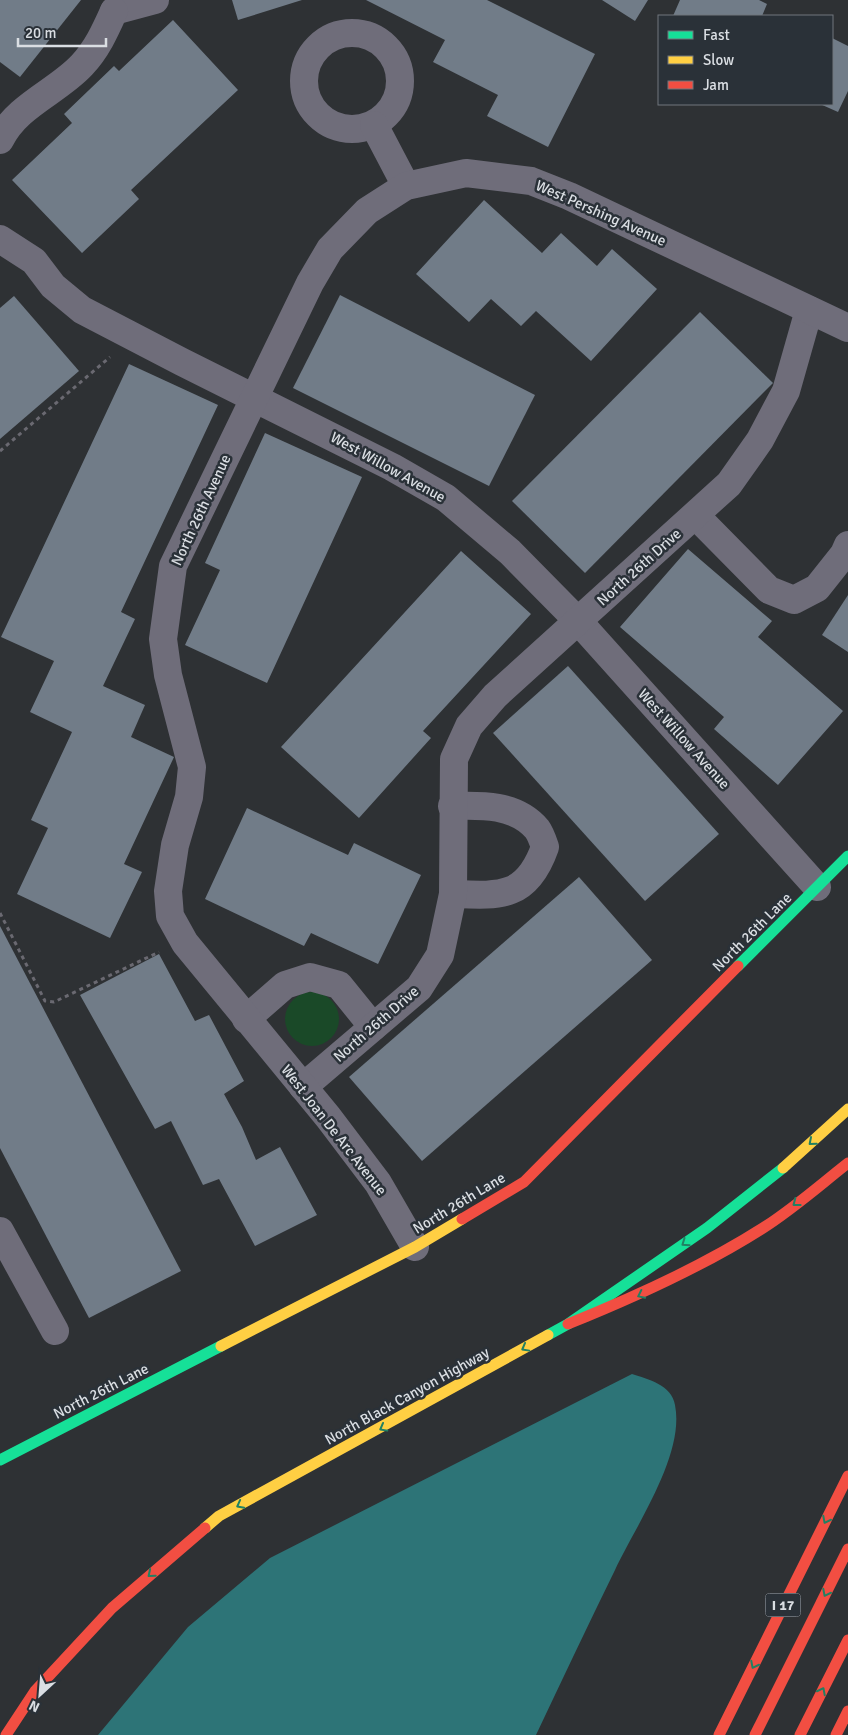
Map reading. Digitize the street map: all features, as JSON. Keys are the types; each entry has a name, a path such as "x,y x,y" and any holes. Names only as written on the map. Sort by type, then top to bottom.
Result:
{"main road":[{"name":"North 26th Lane","path":"0,1460 415,1247 524,1182 848,856"},
{"name":"North Black Canyon Highway","path":"6,1735 35,1691 112,1608 219,1516 568,1324 707,1228 777,1173 848,1109"},
{"path":"568,1324 637,1297 712,1257 764,1227 848,1163"},
{"name":"I 17","path":"719,1735 848,1476"},
{"path":"755,1735 848,1549"},
{"path":"800,1735 848,1640"},
{"path":"836,1735 848,1711"}],"street":[{"path":"0,140 22,110 82,65 102,39 113,6 154,0"},
{"path":"374,125 406,186"},
{"name":"West Pershing Avenue","path":"406,186 466,174 531,181 569,196 848,328"},
{"name":"North 26th Avenue","path":"177,945 170,916 168,891 175,845 189,796 192,767 168,675 163,639 173,566 310,283 330,249 368,212 406,186"},
{"name":"West Willow Avenue","path":"0,238 34,261 53,286 82,310 392,467 446,498 510,552 579,622 817,887"},
{"name":"North 26th Drive","path":"303,1087 419,988 440,955 453,894 452,806 454,759 469,726 495,696 696,516 729,484 760,440 786,391 809,310"},
{"path":"696,516 769,590 794,600 817,588 844,554 848,545"},
{"path":"452,806 491,805 522,817 537,829 545,847 538,866 521,886 494,895 453,894"},
{"name":"West Joan De Arc Avenue","path":"177,945 246,1019 303,1087 378,1182 415,1247"},
{"path":"246,1019 285,985 310,977 339,985 373,1027"},
{"path":"0,1231 55,1331"}],"path":[{"path":"0,451 112,356 123,332"},
{"path":"0,913 45,1001 54,1002 177,945"}],"green space":[{"path":"312,992 322,994 331,1000 337,1009 339,1019 337,1029 331,1038 322,1044 312,1046 302,1044 293,1038 287,1029 285,1019 287,1009 293,1000 302,994"}],"water":[{"path":"632,1374 658,1384 669,1392 673,1398 676,1425 673,1446 657,1489 615,1570 536,1735 98,1735 188,1627 270,1558"}],"building":[{"path":"0,0 81,0 20,77 0,62"},
{"path":"232,0 302,0 238,20"},
{"path":"366,0 487,0 595,54 548,147 487,116 498,95 433,62 445,40"},
{"path":"602,0 648,0 635,21"},
{"path":"680,0 759,0 767,4 762,15 673,15"},
{"path":"173,20 238,90 131,190 139,199 82,253 12,180 72,123 64,114 114,66 119,71"},
{"path":"833,38 848,46 848,91 838,112 822,105 833,105"},
{"path":"484,200 542,253 561,233 597,266 612,249 657,289 591,361 536,311 521,326 491,299 469,322 416,274"},
{"path":"340,295 535,395 489,486 293,388"},
{"path":"14,296 79,371 0,439 0,308"},
{"path":"700,312 773,383 585,573 512,501"},
{"path":"129,364 218,405 121,612 135,619 103,686 145,705 131,737 174,757 124,864 142,872 110,938 17,894 48,828 31,820 72,732 30,712 54,661 1,637"},
{"path":"265,433 362,477 267,683 185,645 220,570 205,563"},
{"path":"688,549 772,621 758,637 843,711 778,785 714,729 724,717 620,627"},
{"path":"461,551 531,614 423,731 431,738 359,818 281,747"},
{"path":"848,595 848,652 822,635"},
{"path":"568,666 719,834 645,901 493,733"},
{"path":"247,808 348,855 354,843 421,875 378,964 311,933 304,946 205,899"},
{"path":"579,877 652,960 422,1161 349,1077"},
{"path":"0,926 181,1271 89,1318 0,1148"},
{"path":"159,954 195,1021 209,1015 244,1081 224,1094 242,1127 256,1160 280,1147 317,1215 255,1246 219,1179 203,1185 171,1121 155,1129 80,995"}],"traffic: fast":[{"path":"738,966 848,856"},
{"path":"548,1335 568,1324 707,1228 783,1168"},
{"path":"0,1460 221,1346"}],"traffic: slow":[{"path":"783,1168 848,1109"},
{"path":"221,1346 415,1247 462,1219"},
{"path":"205,1528 219,1516 548,1335"}],"traffic: jam":[{"path":"462,1219 524,1182 738,966"},
{"path":"568,1324 618,1303 716,1256 785,1213 848,1163"},
{"path":"719,1735 848,1476"},
{"path":"6,1735 35,1691 112,1608 205,1528"},
{"path":"755,1735 848,1549"},
{"path":"800,1735 848,1640"},
{"path":"836,1735 848,1711"}]}
